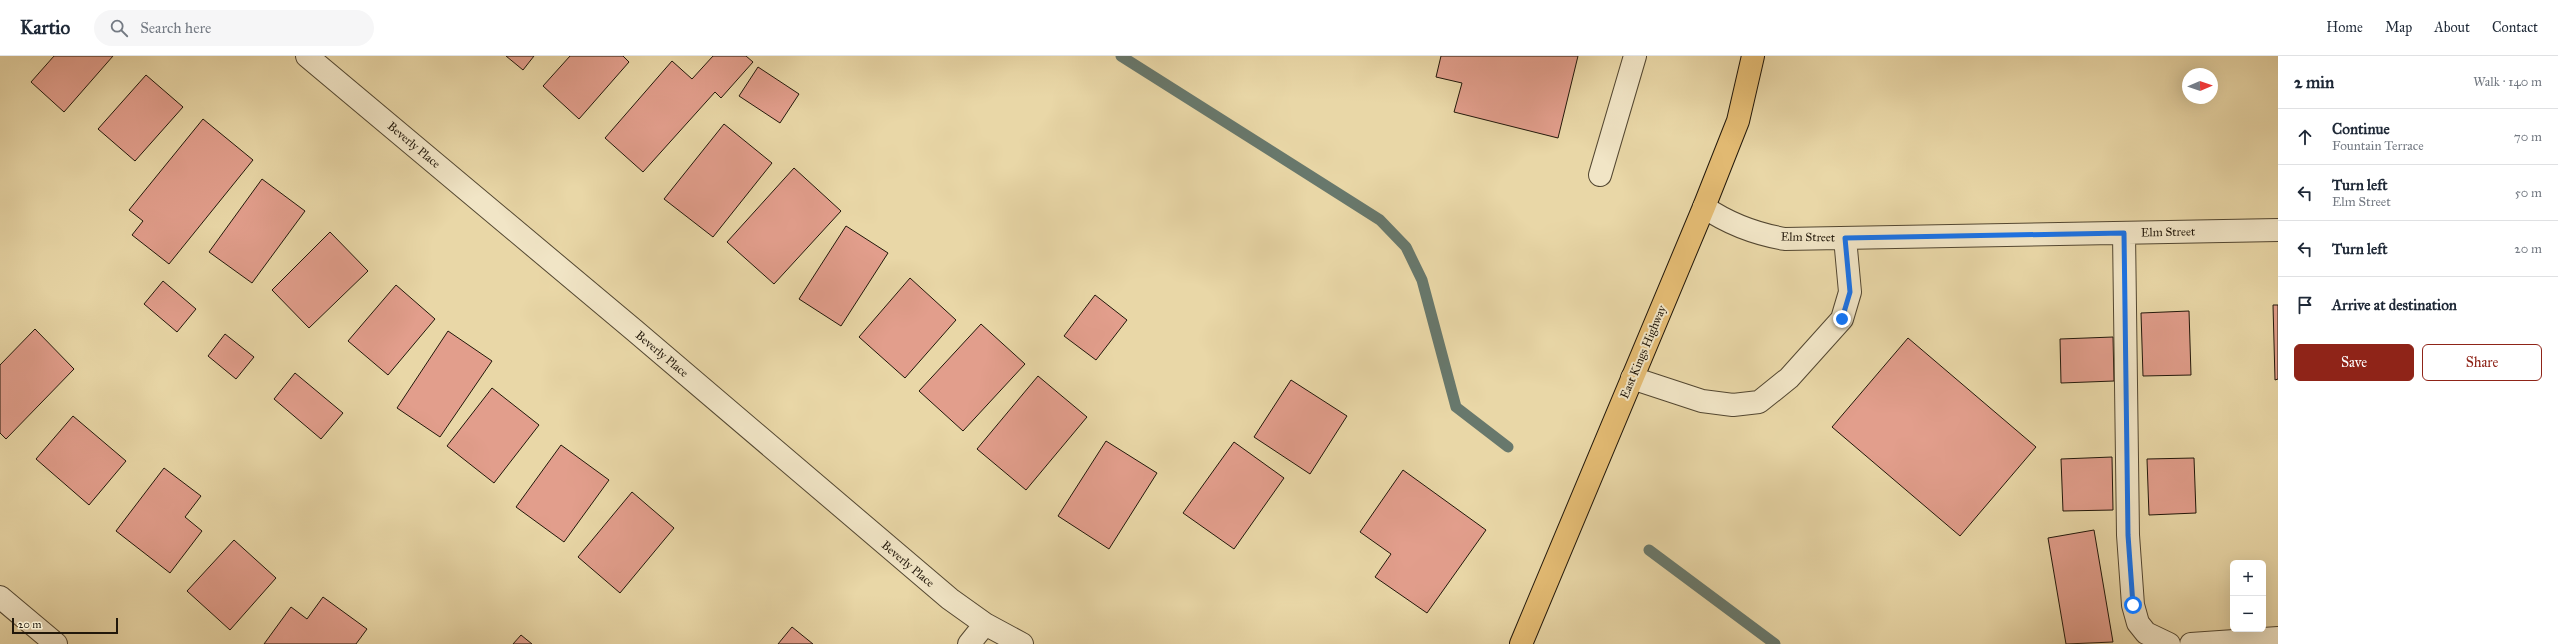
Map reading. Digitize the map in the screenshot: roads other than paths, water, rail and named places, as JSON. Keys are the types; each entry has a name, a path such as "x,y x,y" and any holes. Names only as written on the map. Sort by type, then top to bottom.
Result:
{"main road":[{"name":"East Kings Highway","path":"1521,644 1704,207 1738,121 1753,56"}],"street":[{"name":"Beverly Place","path":"307,56 628,325 950,599 985,624 1022,644"},
{"path":"1600,175 1635,56"},
{"name":"Elm Street","path":"1704,207 1724,220 1764,236 1786,239 2278,230"},
{"path":"2124,233 2128,535 2133,605 2138,623 2146,633 2169,644"},
{"path":"1632,378 1702,401 1733,406 1759,402 1789,378 1842,319 1850,292 1845,238"},
{"path":"0,597 56,644"},
{"path":"969,644 985,624"},
{"path":"2191,644 2278,638"}],"waterway":[{"path":"1121,56 1380,220 1406,247 1422,280 1456,407 1508,447"},
{"path":"1649,550 1775,644"}]}
